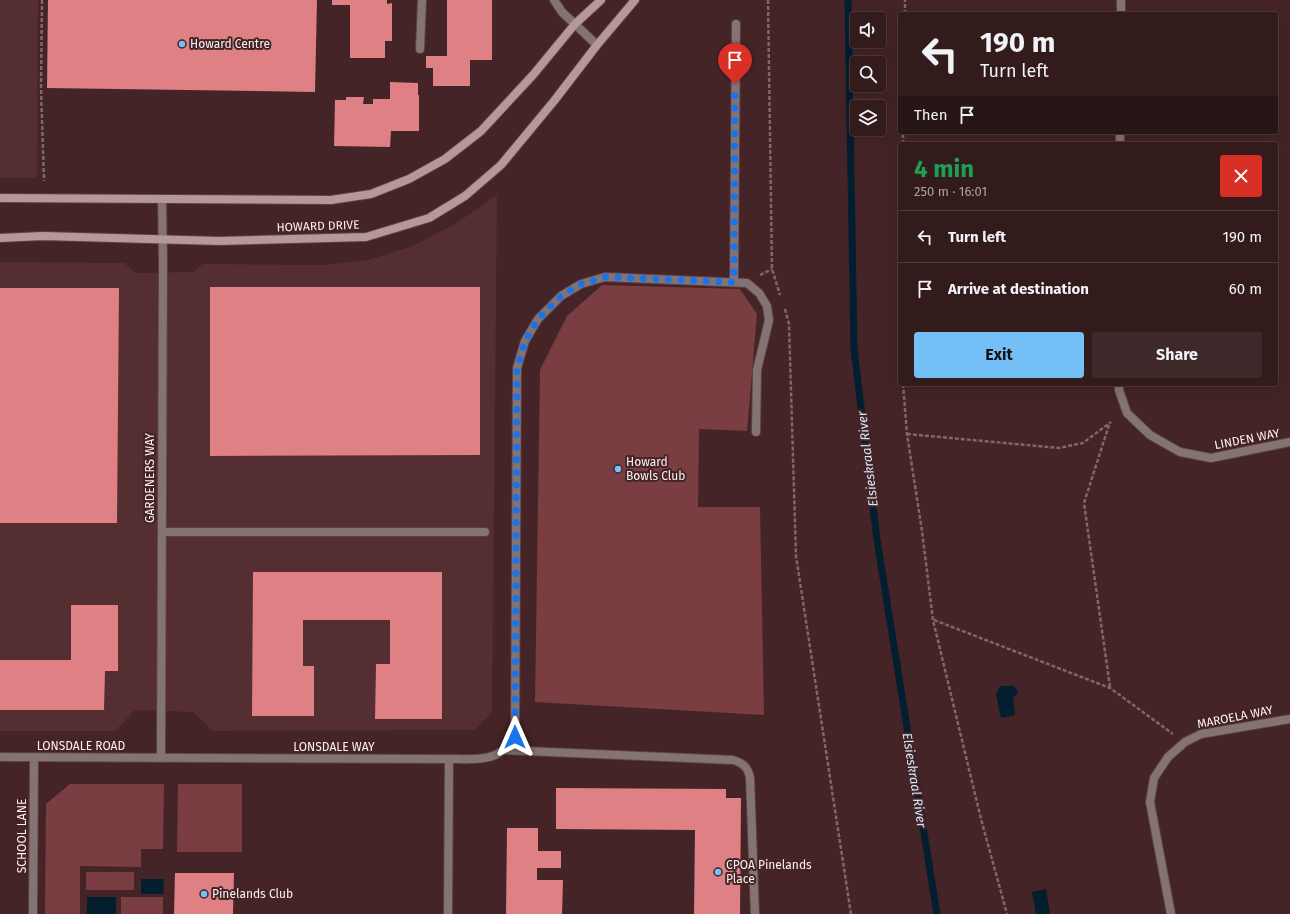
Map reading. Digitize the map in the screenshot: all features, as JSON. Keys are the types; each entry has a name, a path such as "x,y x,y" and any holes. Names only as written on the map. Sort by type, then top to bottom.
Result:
{"street":[{"path":"420,49 422,0"},
{"path":"554,0 562,12 597,45"},
{"path":"0,198 331,200 371,194 410,179 445,159 481,131 533,75 575,24 601,0"},
{"name":"HOWARD DRIVE","path":"0,238 43,236 219,241 366,236 429,218 465,196 501,164 554,102 597,45 634,0"},
{"path":"1121,0 1121,12"},
{"path":"734,282 736,24"},
{"name":"GARDENERS WAY","path":"161,758 162,199"},
{"path":"504,750 511,744 515,737 517,368 525,341 538,319 561,296 581,284 605,277 747,282 759,293 767,306 769,320 757,370 756,432"},
{"path":"1119,386 1127,413"},
{"name":"LINDEN WAY","path":"1127,413 1150,435 1180,452 1211,458 1290,442"},
{"path":"162,532 485,532"},
{"name":"MAROELA WAY","path":"1171,914 1150,802 1154,778 1168,757 1184,742 1202,734 1290,719"},
{"path":"504,750 733,760 742,762 749,770 750,778 755,914"},
{"name":"LONSDALE WAY","path":"161,758 450,759 487,758 497,755 504,750"},
{"name":"LONSDALE ROAD","path":"0,757 161,758"},
{"name":"SCHOOL LANE","path":"33,914 34,758"},
{"path":"448,914 450,759"}],"path":[{"path":"42,0 41,88 44,181"},
{"path":"768,0 772,269 780,297"},
{"path":"905,0 905,12"},
{"path":"783,304 789,324 796,556 851,914"},
{"path":"903,386 908,434 933,620 981,819 1008,914"},
{"path":"908,434 1059,448 1083,443 1110,422 1127,413"},
{"path":"1110,422 1084,503 1110,688"},
{"path":"933,620 1110,688 1184,742"}],"shaded area":[{"path":"0,0 38,0 37,178 0,178"},
{"path":"497,195 492,713 474,730 213,731 193,712 135,710 115,731 0,731 0,262 124,263 136,273 194,272 203,264 322,265 368,260 413,246 458,222"},
{"name":"Howard Bowls Club","path":"602,285 740,289 757,314 747,431 699,429 698,507 760,507 764,715 535,702 540,370 567,316"},
{"path":"70,784 164,784 163,849 141,849 141,867 80,866 80,914 45,914 46,804"},
{"path":"178,784 242,784 242,852 177,852"},
{"path":"86,872 134,872 134,890 86,890"},
{"path":"121,897 163,897 163,914 121,914"}],"water":[{"path":"1000,686 1014,686 1018,692 1013,698 1015,715 1002,718 1000,715 996,694"},
{"path":"141,879 164,879 163,894 141,894"},
{"path":"1046,889 1050,914 1036,914 1032,892"},
{"path":"87,897 116,897 116,914 87,914"}],"building":[{"name":"Howard Centre","path":"48,0 317,0 315,92 47,88"},
{"path":"332,0 387,0 387,4 392,3 392,41 385,41 385,58 350,58 350,5 332,5"},
{"path":"447,0 492,0 492,60 470,60 470,86 433,86 433,68 426,68 426,56 447,56"},
{"path":"390,82 418,83 419,131 391,131 390,147 334,146 335,100 346,100 346,97 364,97 363,104 373,104 373,99 390,99"},
{"path":"210,287 480,287 480,455 210,456"},
{"path":"0,288 119,288 117,523 0,523"},
{"path":"253,572 442,572 442,719 375,719 376,664 390,664 390,620 303,620 303,666 314,666 314,716 252,716"},
{"path":"71,605 118,605 118,671 105,671 104,710 0,710 0,660 71,660"},
{"name":"CPOA Pinelands Place","path":"556,788 726,789 726,798 741,798 740,914 694,914 695,830 556,829"},
{"path":"507,828 538,828 538,851 561,851 561,868 537,868 537,880 563,880 562,914 506,914"},
{"name":"Pinelands Club","path":"175,873 234,873 233,914 174,914"}],"waterway":[{"name":"Elsieskraal River","path":"848,0 854,349 877,540 937,914"}],"place":[{"name":"Howard Centre","path":"182,44"},
{"name":"Howard Bowls Club","path":"618,469"},
{"name":"CPOA Pinelands Place","path":"718,872"},
{"name":"Pinelands Club","path":"204,894"}],"route":[{"path":"515,737 517,368 525,341 538,319 561,296 581,284 605,277 734,282 735,84"}]}
